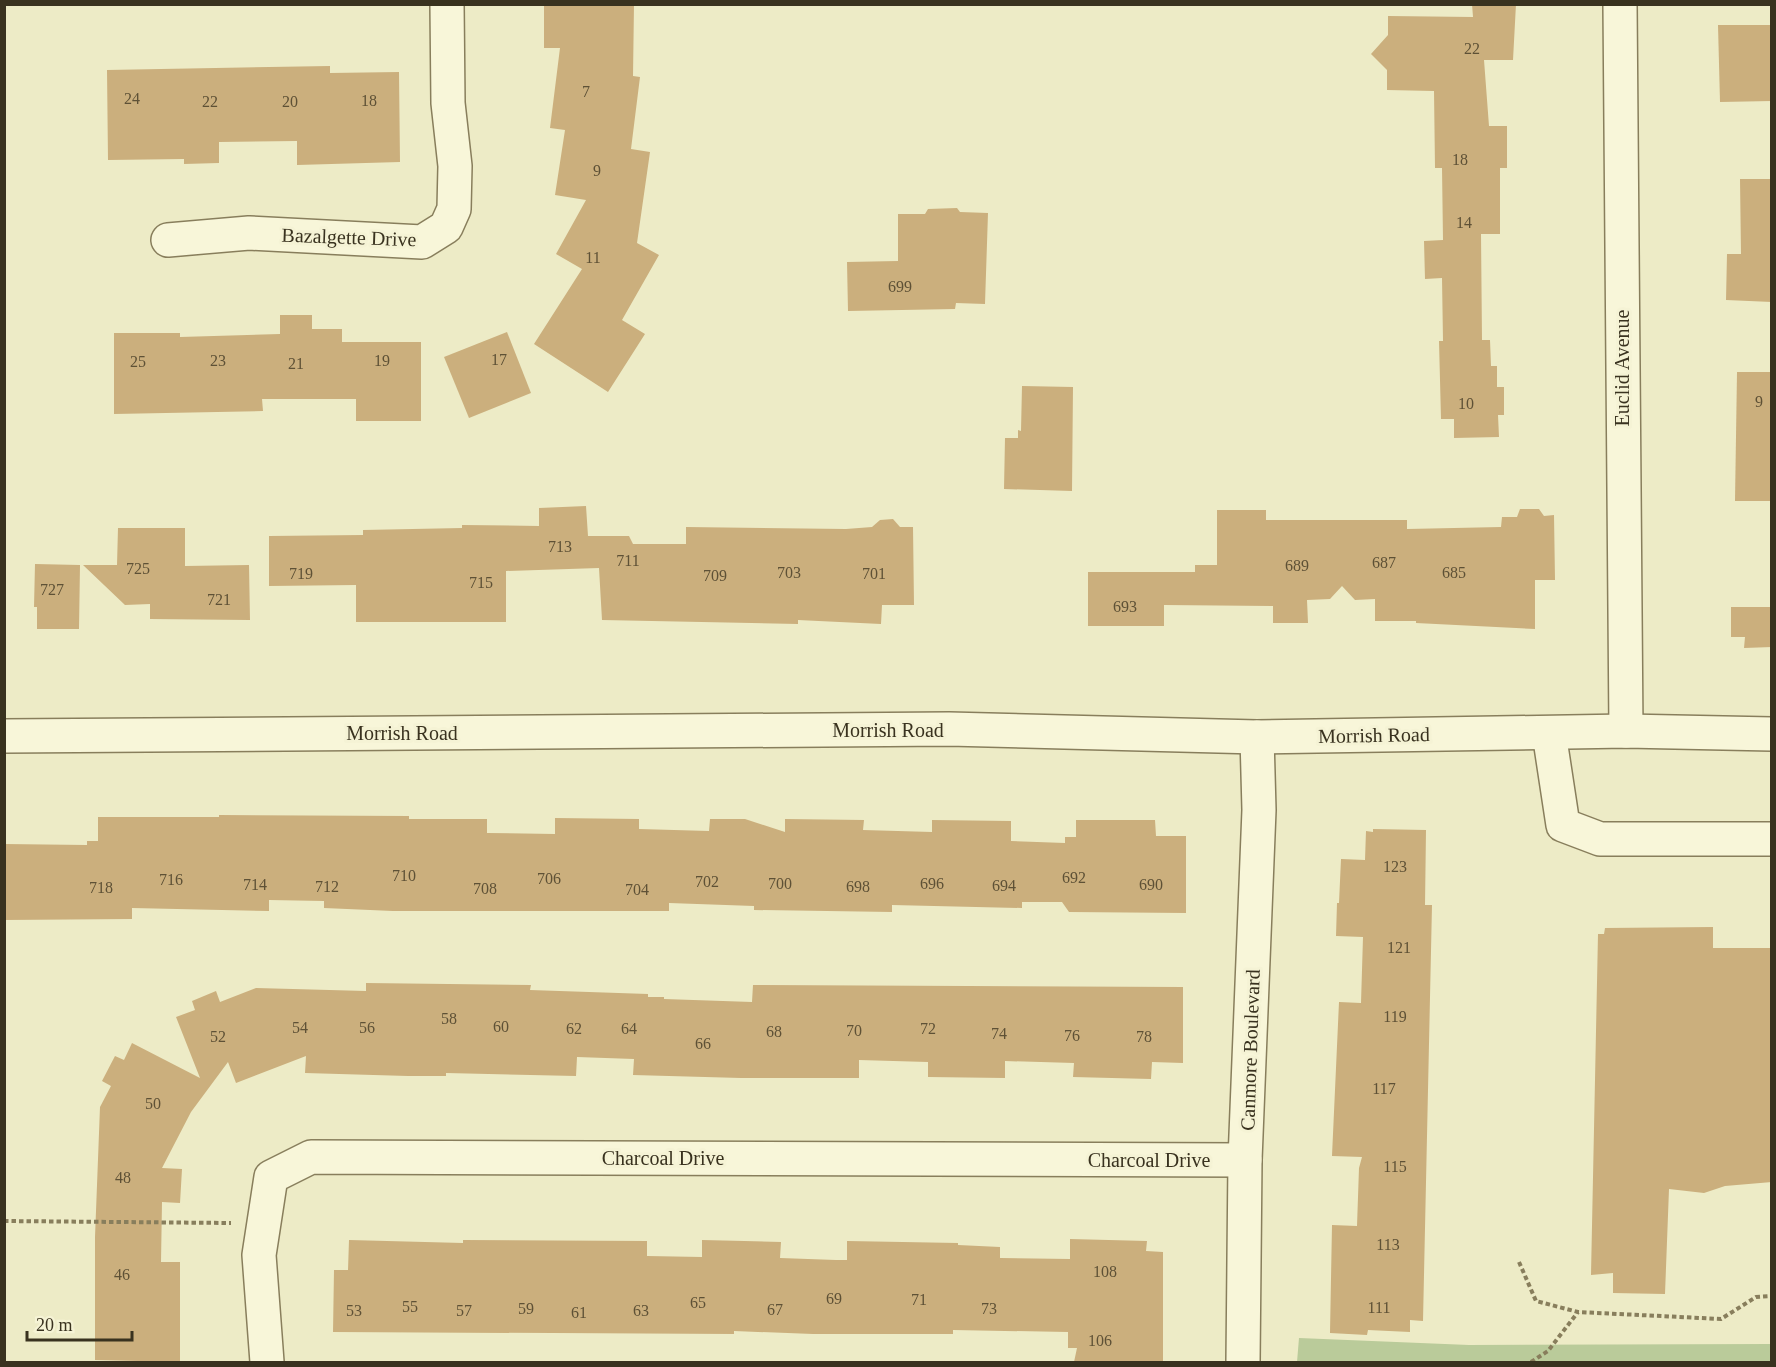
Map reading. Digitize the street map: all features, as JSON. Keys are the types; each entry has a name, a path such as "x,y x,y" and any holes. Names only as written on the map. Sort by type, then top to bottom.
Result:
{"street":[{"name":"Bazalgette Drive","path":"168,240 249,233 422,242 446,227 454,209 454,166 448,103 447,4"},
{"name":"Euclid Avenue","path":"1620,4 1626,731"},
{"name":"Morrish Road","path":"4,736 949,729 1257,737 1626,731 1772,734"},
{"path":"1549,733 1563,825 1600,839 1772,839"},
{"name":"Canmore Boulevard","path":"1243,1362 1245,1160 1258,810 1257,737"},
{"name":"Charcoal Drive","path":"267,1362 259,1255 271,1177 311,1157 1245,1160"}],"path":[{"path":"4,1221 265,1222"},
{"path":"1519,1262 1536,1301 1578,1312 1721,1319 1756,1297 1772,1296"},
{"path":"1531,1362 1548,1351 1578,1312"}],"green space":[{"path":"1299,1338 1469,1345 1771,1344 1771,1362 1297,1362"}],"building":[{"path":"544,4 634,4 633,76 640,77 631,149 650,152 637,243 659,255 622,320 645,334 608,392 534,344 582,269 556,254 586,200 555,195 565,130 550,128 560,48 544,48"},
{"path":"1472,4 1516,4 1513,60 1484,60 1489,126 1507,126 1507,168 1500,168 1500,234 1481,234 1482,340 1490,340 1491,366 1497,366 1497,387 1504,387 1504,415 1498,415 1499,437 1454,438 1454,419 1441,419 1439,341 1443,341 1442,278 1425,279 1424,241 1443,240 1442,168 1435,168 1434,91 1387,90 1387,70 1371,54 1388,35 1388,16 1473,17"},
{"path":"1718,25 1772,25 1772,101 1720,102"},
{"path":"330,66 330,73 399,72 400,162 297,165 297,141 219,142 219,163 184,164 184,159 108,160 107,70"},
{"path":"1740,179 1772,179 1772,302 1726,300 1727,254 1741,254"},
{"path":"957,208 960,212 988,213 985,304 956,303 955,309 848,311 847,262 898,261 898,214 925,214 928,209"},
{"path":"280,315 312,315 312,329 342,329 342,342 421,342 421,421 356,421 356,399 262,399 263,411 114,414 114,333 180,333 180,337 280,334"},
{"path":"507,332 531,393 469,418 444,357"},
{"path":"1737,372 1772,372 1772,501 1735,501"},
{"path":"1022,386 1073,387 1072,491 1004,489 1005,438 1018,438 1018,430 1021,431"},
{"path":"586,506 588,536 629,536 633,544 686,544 686,527 846,529 872,527 880,520 893,519 900,527 913,527 914,605 882,605 881,624 798,620 798,624 602,620 599,568 506,571 506,622 356,622 356,585 269,586 269,536 363,535 363,530 462,528 462,525 539,526 539,508"},
{"path":"1520,509 1539,509 1544,516 1554,515 1555,580 1535,580 1535,629 1416,623 1416,621 1375,621 1375,599 1355,600 1342,586 1330,599 1307,600 1308,623 1273,623 1273,606 1164,605 1164,626 1088,626 1088,572 1195,572 1195,565 1217,565 1217,510 1266,510 1266,520 1407,520 1407,529 1501,527 1502,517 1517,517"},
{"path":"118,528 185,528 185,566 249,565 250,620 150,619 150,604 125,605 83,565 117,565"},
{"path":"35,564 80,565 79,629 37,629 37,607 34,607"},
{"path":"1731,607 1772,607 1772,647 1744,648 1745,637 1731,637"},
{"path":"219,815 409,816 409,819 487,819 487,833 555,834 555,818 639,819 639,829 709,831 710,819 745,819 785,832 785,819 864,820 863,830 932,832 932,820 1011,821 1011,841 1065,843 1065,837 1076,837 1076,820 1155,820 1156,836 1186,836 1186,913 1069,912 1062,902 1022,902 1022,908 892,905 892,912 754,910 754,906 669,903 669,911 393,911 324,908 324,901 269,900 269,911 132,908 132,919 4,920 4,844 87,845 87,841 98,841 98,817 219,817"},
{"path":"1373,829 1426,830 1425,905 1432,905 1423,1321 1410,1320 1410,1332 1368,1330 1367,1335 1330,1333 1332,1225 1357,1226 1359,1168 1362,1157 1332,1156 1339,1002 1361,1003 1363,937 1336,936 1341,859 1365,860 1366,831 1373,832"},
{"path":"1713,927 1713,948 1772,948 1772,1182 1725,1186 1704,1193 1669,1189 1665,1294 1613,1293 1613,1273 1591,1275 1598,934 1604,934 1605,928"},
{"path":"366,983 531,985 530,990 648,994 648,997 664,997 664,999 752,1002 753,985 1183,987 1183,1063 1152,1062 1151,1079 1073,1077 1074,1063 1005,1061 1005,1078 928,1077 928,1062 859,1060 859,1078 741,1078 633,1075 634,1059 577,1057 576,1076 446,1073 446,1076 408,1076 305,1073 306,1056 236,1083 228,1062 191,1112 162,1168 182,1169 180,1203 162,1202 161,1262 180,1262 180,1362 95,1360 95,1237 100,1107 111,1086 102,1081 115,1056 124,1060 132,1043 200,1078 176,1017 195,1010 192,1001 216,991 220,1002 256,988 366,991"},
{"path":"1070,1239 1147,1241 1146,1251 1163,1252 1163,1362 1074,1362 1077,1348 1068,1348 1068,1332 953,1330 953,1334 813,1334 734,1331 734,1334 333,1332 334,1270 348,1270 349,1240 463,1243 463,1240 647,1241 647,1256 702,1257 702,1240 781,1242 780,1258 847,1260 847,1241 958,1243 958,1245 1000,1247 1000,1258 1070,1259"}]}
